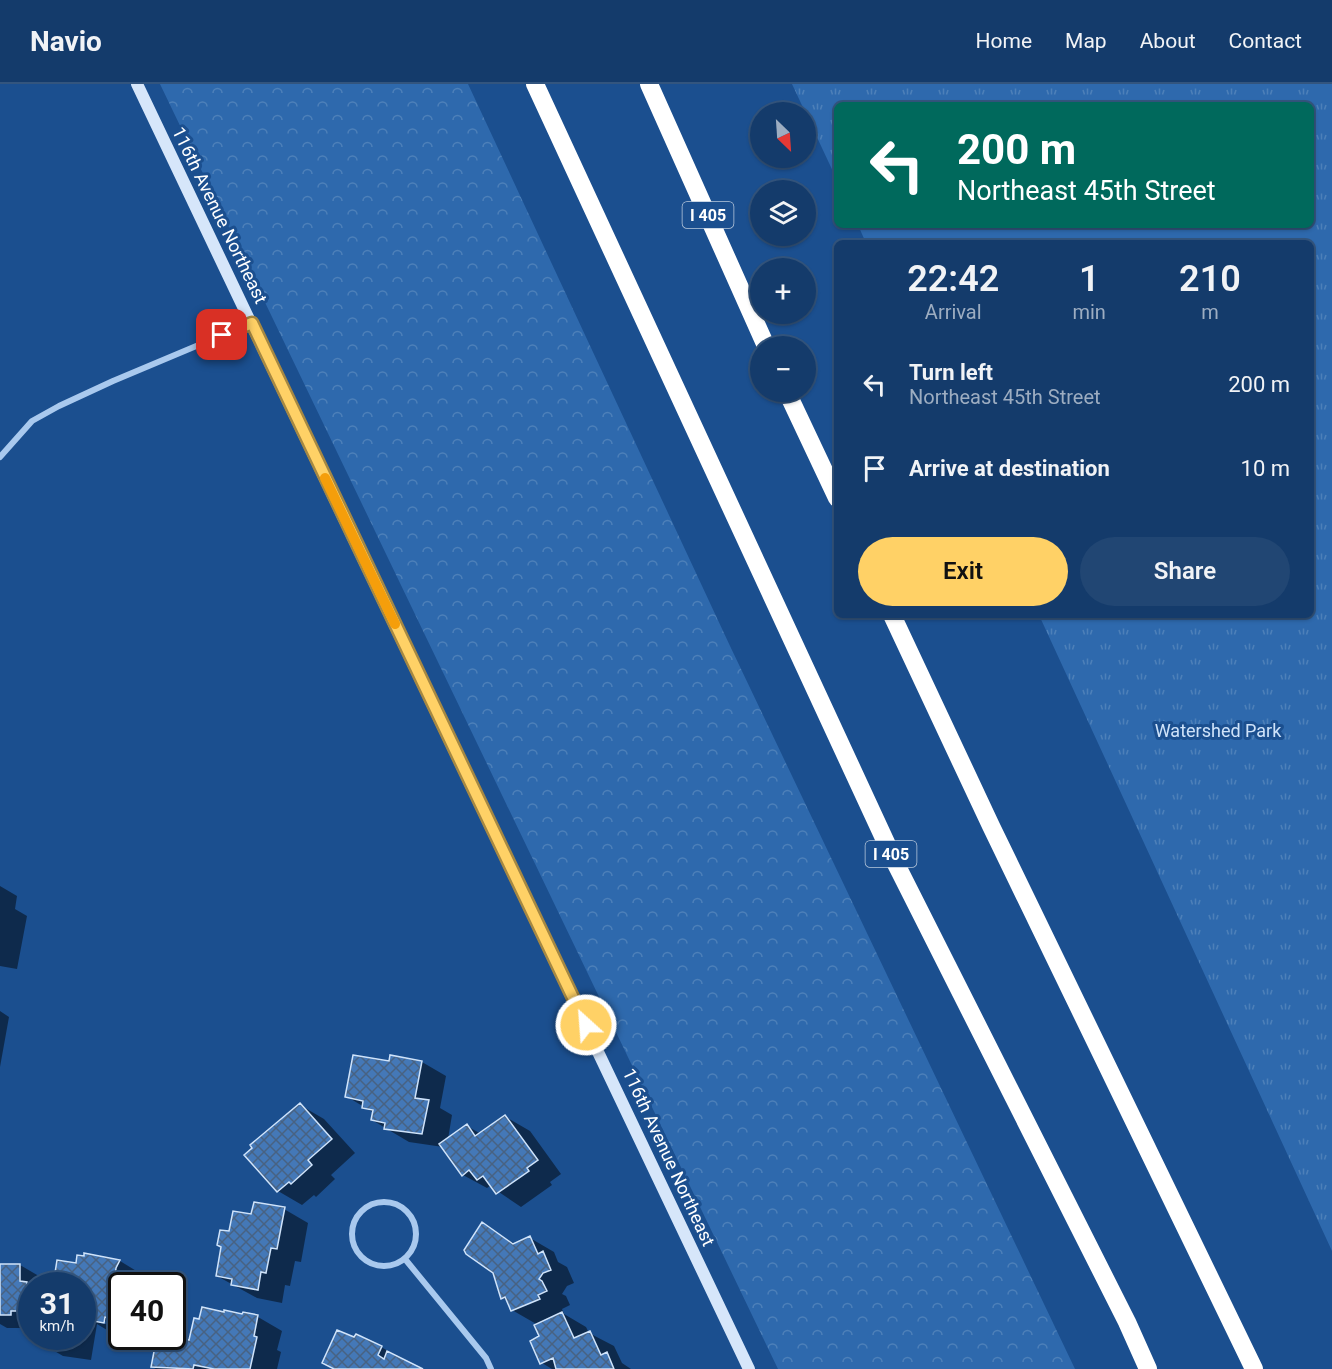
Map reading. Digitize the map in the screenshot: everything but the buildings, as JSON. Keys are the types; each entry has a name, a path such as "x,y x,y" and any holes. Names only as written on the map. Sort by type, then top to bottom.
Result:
{"highway":[{"name":"I 405","path":"535,84 895,862 1127,1322 1148,1369"},
{"name":"I 405","path":"649,84 762,336"},
{"path":"792,402 834,492"},
{"path":"893,618 991,826 1254,1369"}],"street":[{"name":"116th Avenue Northeast","path":"137,84 749,1369"},
{"path":"0,457 32,421 59,406 252,323"},
{"path":"373,1203 395,1203 413,1218 417,1228 417,1240 413,1250 405,1259 396,1265 384,1267 373,1265 356,1251 352,1240 352,1228 363,1209 373,1203"},
{"path":"405,1259 486,1358 491,1369"}],"green space":[{"path":"160,84 468,84 730,646 1075,1369 778,1369"},
{"name":"Watershed Park","path":"792,84 1332,84 1332,1251 1040,618 1314,618 1314,240 865,240 859,228 1314,228 1314,102 834,102 834,174 816,135 816,102 800,102"}],"slow traffic":[{"path":"325,478 395,624"}],"route":[{"path":"222,335 252,323 586,1025"}]}
